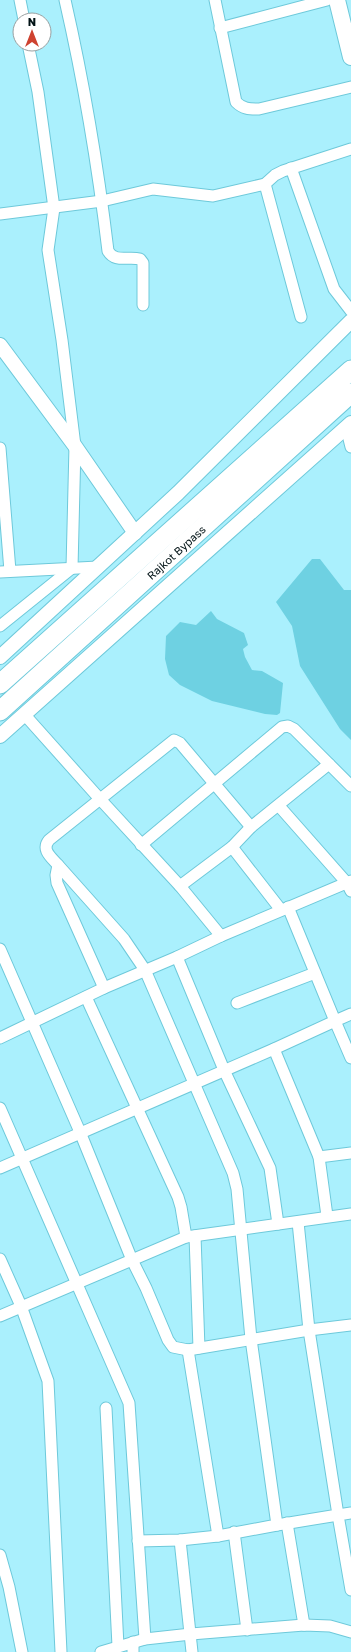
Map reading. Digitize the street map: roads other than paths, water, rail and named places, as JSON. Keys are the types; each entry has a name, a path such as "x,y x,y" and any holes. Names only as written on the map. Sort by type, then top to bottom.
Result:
{"highway":[{"name":"Rajkot Bypass","path":"0,684 351,370"},
{"name":"Rajkot Bypass","path":"0,711 351,393"}],"main road":[{"path":"336,0 351,57"}],"street":[{"path":"20,0 22,12"},
{"path":"65,0 78,55 102,201 108,251 111,256 116,258 140,259 143,263 143,305"},
{"path":"215,0 236,102 241,107 259,109 351,87"},
{"path":"220,28 327,0"},
{"path":"0,626 72,568 75,446 62,340 48,250 54,208 40,106 30,52"},
{"path":"0,214 102,201 153,189 213,196 265,184 275,175 291,168 351,149"},
{"path":"291,168 334,289 351,311"},
{"path":"265,184 301,318"},
{"path":"1,654 178,493 351,321"},
{"path":"0,345 75,446 135,533"},
{"path":"349,425 351,447"},
{"path":"0,736 349,425"},
{"path":"0,448 5,571 98,567"},
{"path":"24,714 180,886 221,936"},
{"path":"141,844 282,727 288,726 294,729 351,786"},
{"path":"251,827 180,743 174,740 99,798 46,844 45,848 58,865 124,939 145,970 233,1173 238,1189 251,1339 282,1524 304,1625"},
{"path":"180,886 232,847 251,827 279,806 329,764"},
{"path":"0,1038 104,988 177,957 221,936 284,909 350,885 279,806"},
{"path":"232,847 284,909 315,972 351,1058"},
{"path":"58,865 56,875 57,883 104,988"},
{"path":"0,949 80,1132 132,1260 146,1288 168,1340 174,1347 194,1349 309,1330 351,1325"},
{"path":"177,957 224,1070 270,1168 278,1224"},
{"path":"237,1003 315,972"},
{"path":"86,997 178,1197 190,1236 194,1349 218,1536"},
{"path":"0,1168 351,1014"},
{"path":"274,1049 320,1157 328,1216"},
{"path":"0,1108 129,1403 131,1414 145,1639"},
{"path":"320,1157 351,1156"},
{"path":"0,1316 190,1236 351,1214"},
{"path":"298,1222 309,1330 351,1590"},
{"path":"0,1259 22,1306 48,1381 61,1652"},
{"path":"106,1408 118,1646"},
{"path":"138,1541 180,1540 218,1536 234,1532 351,1513"},
{"path":"234,1532 247,1630"},
{"path":"180,1540 192,1652"},
{"path":"0,1554 9,1587 22,1652"},
{"path":"101,1652 118,1646 133,1647 145,1639 191,1634 304,1625 330,1626 351,1632"}],"water":[{"path":"312,559 320,559 344,590 351,590 351,740 340,729 300,666 292,626 276,602"},
{"path":"211,611 217,619 244,633 248,645 243,649 245,657 252,670 262,671 283,683 280,713 277,715 265,714 212,701 180,685 169,675 165,659 166,636 180,622 196,625"}]}
